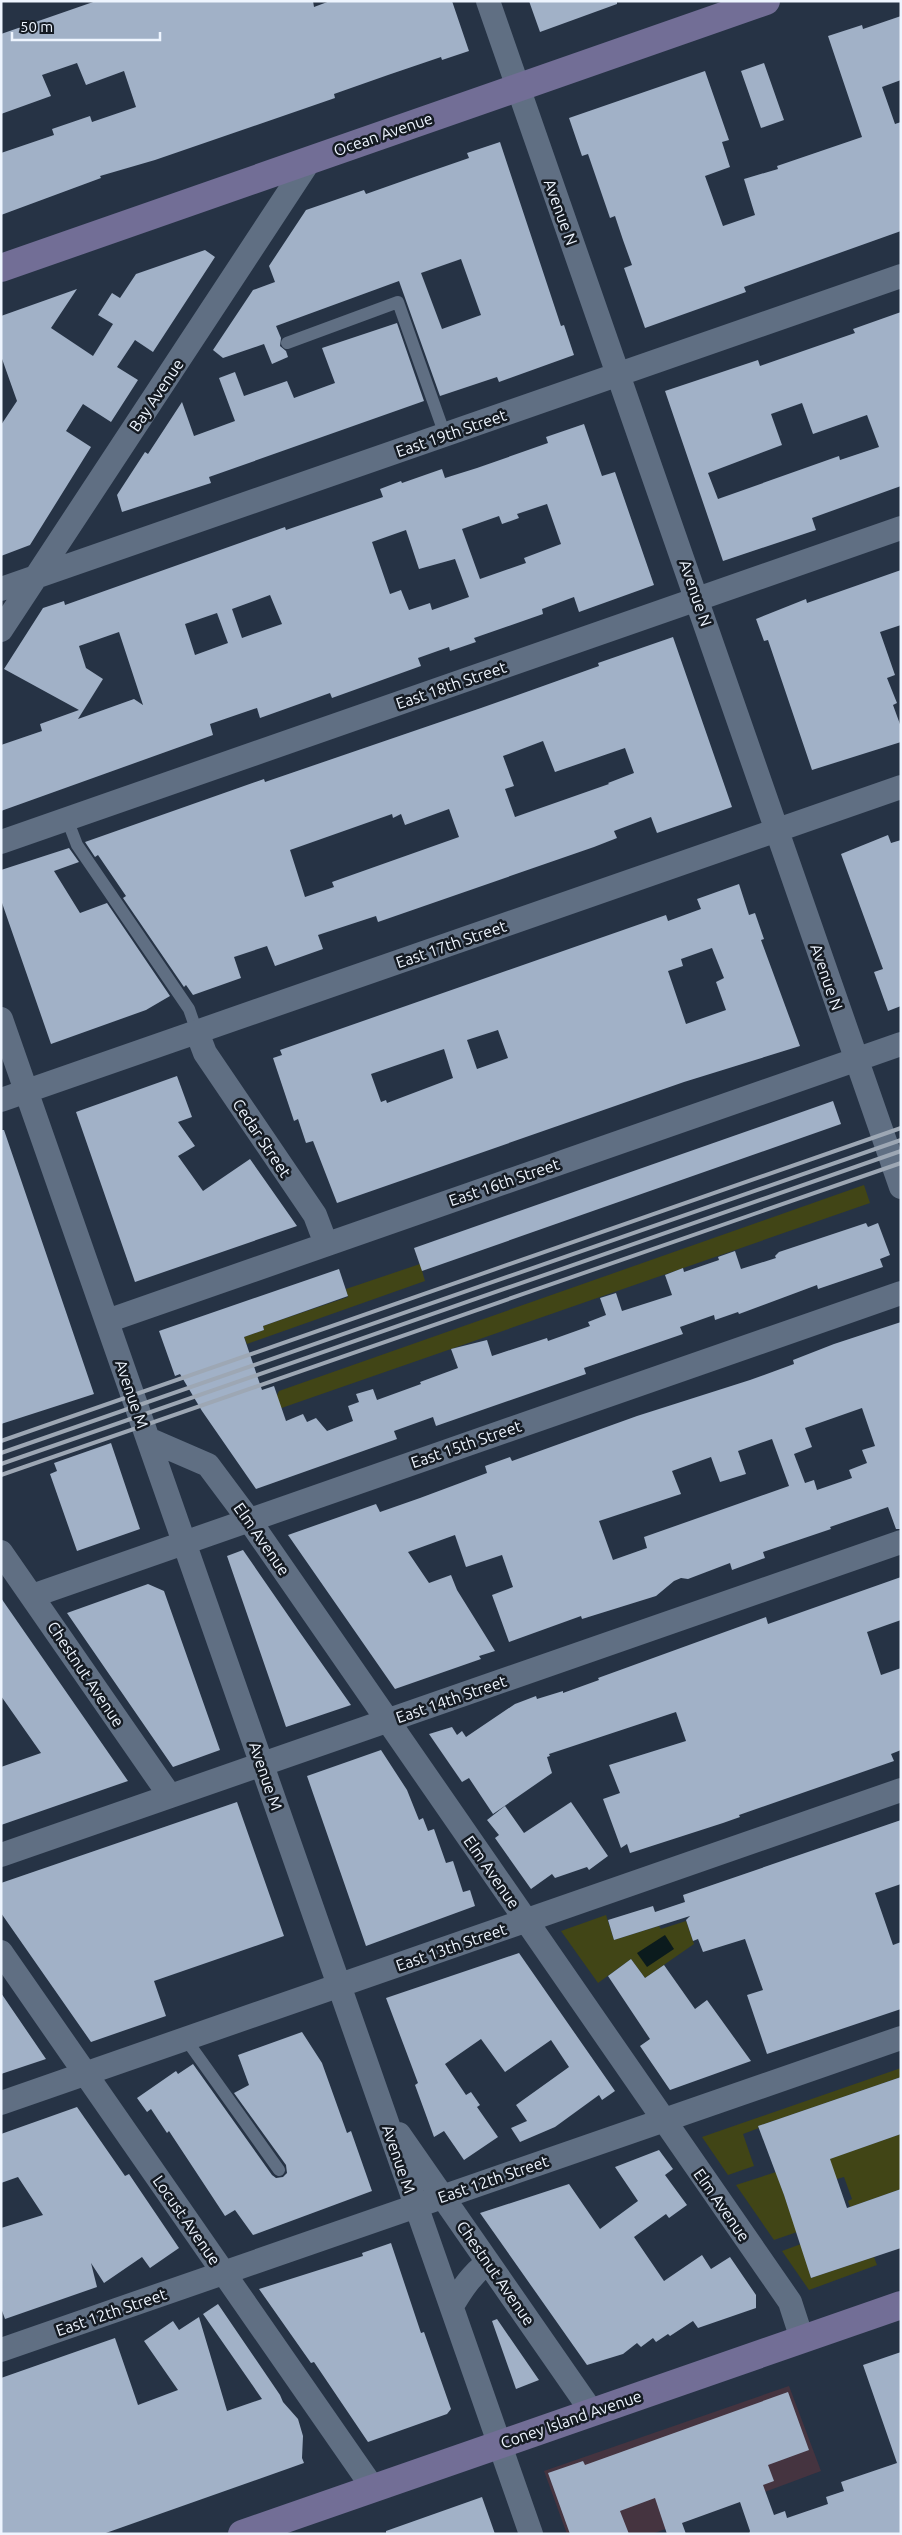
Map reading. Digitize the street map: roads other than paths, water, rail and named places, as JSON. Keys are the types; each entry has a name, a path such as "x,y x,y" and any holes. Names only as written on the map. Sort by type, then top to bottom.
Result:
{"main road":[{"name":"Ocean Avenue","path":"1,268 766,1"},
{"name":"Coney Island Avenue","path":"242,2534 901,2305"}],"street":[{"name":"Avenue N","path":"488,1 901,1186"},
{"name":"Bay Avenue","path":"1,630 310,160"},
{"name":"East 19th Street","path":"1,589 901,276"},
{"name":"East 18th Street","path":"1,842 901,528"},
{"name":"East 17th Street","path":"1,1100 901,786"},
{"name":"Avenue M","path":"1,1019 532,2534"},
{"name":"Cedar Street","path":"197,1032 205,1053 315,1215 326,1244"},
{"name":"East 16th Street","path":"107,1321 901,1044"},
{"name":"East 15th Street","path":"32,1596 901,1293"},
{"name":"Elm Avenue","path":"148,1439 208,1465 249,1520 790,2302 802,2338"},
{"name":"East 14th Street","path":"1,1855 901,1542"},
{"name":"Chestnut Avenue","path":"1,1552 170,1796"},
{"name":"East 13th Street","path":"1,2103 901,1790"},
{"name":"Locust Avenue","path":"1,1952 373,2488"},
{"name":"East 12th Street","path":"1,2350 901,2038"},
{"name":"Chestnut Avenue","path":"382,2110 592,2412"},
{"path":"452,2306 463,2286 477,2270 488,2262"}],"lane":[{"path":"287,343 398,302 446,434"},
{"path":"68,819 76,845 189,1009 197,1032"},
{"path":"185,2038 279,2170"}],"railway":[{"path":"1,1441 901,1128"},
{"path":"1,1453 901,1140"},
{"path":"1,1464 901,1151"},
{"path":"1,1475 901,1163"}]}
